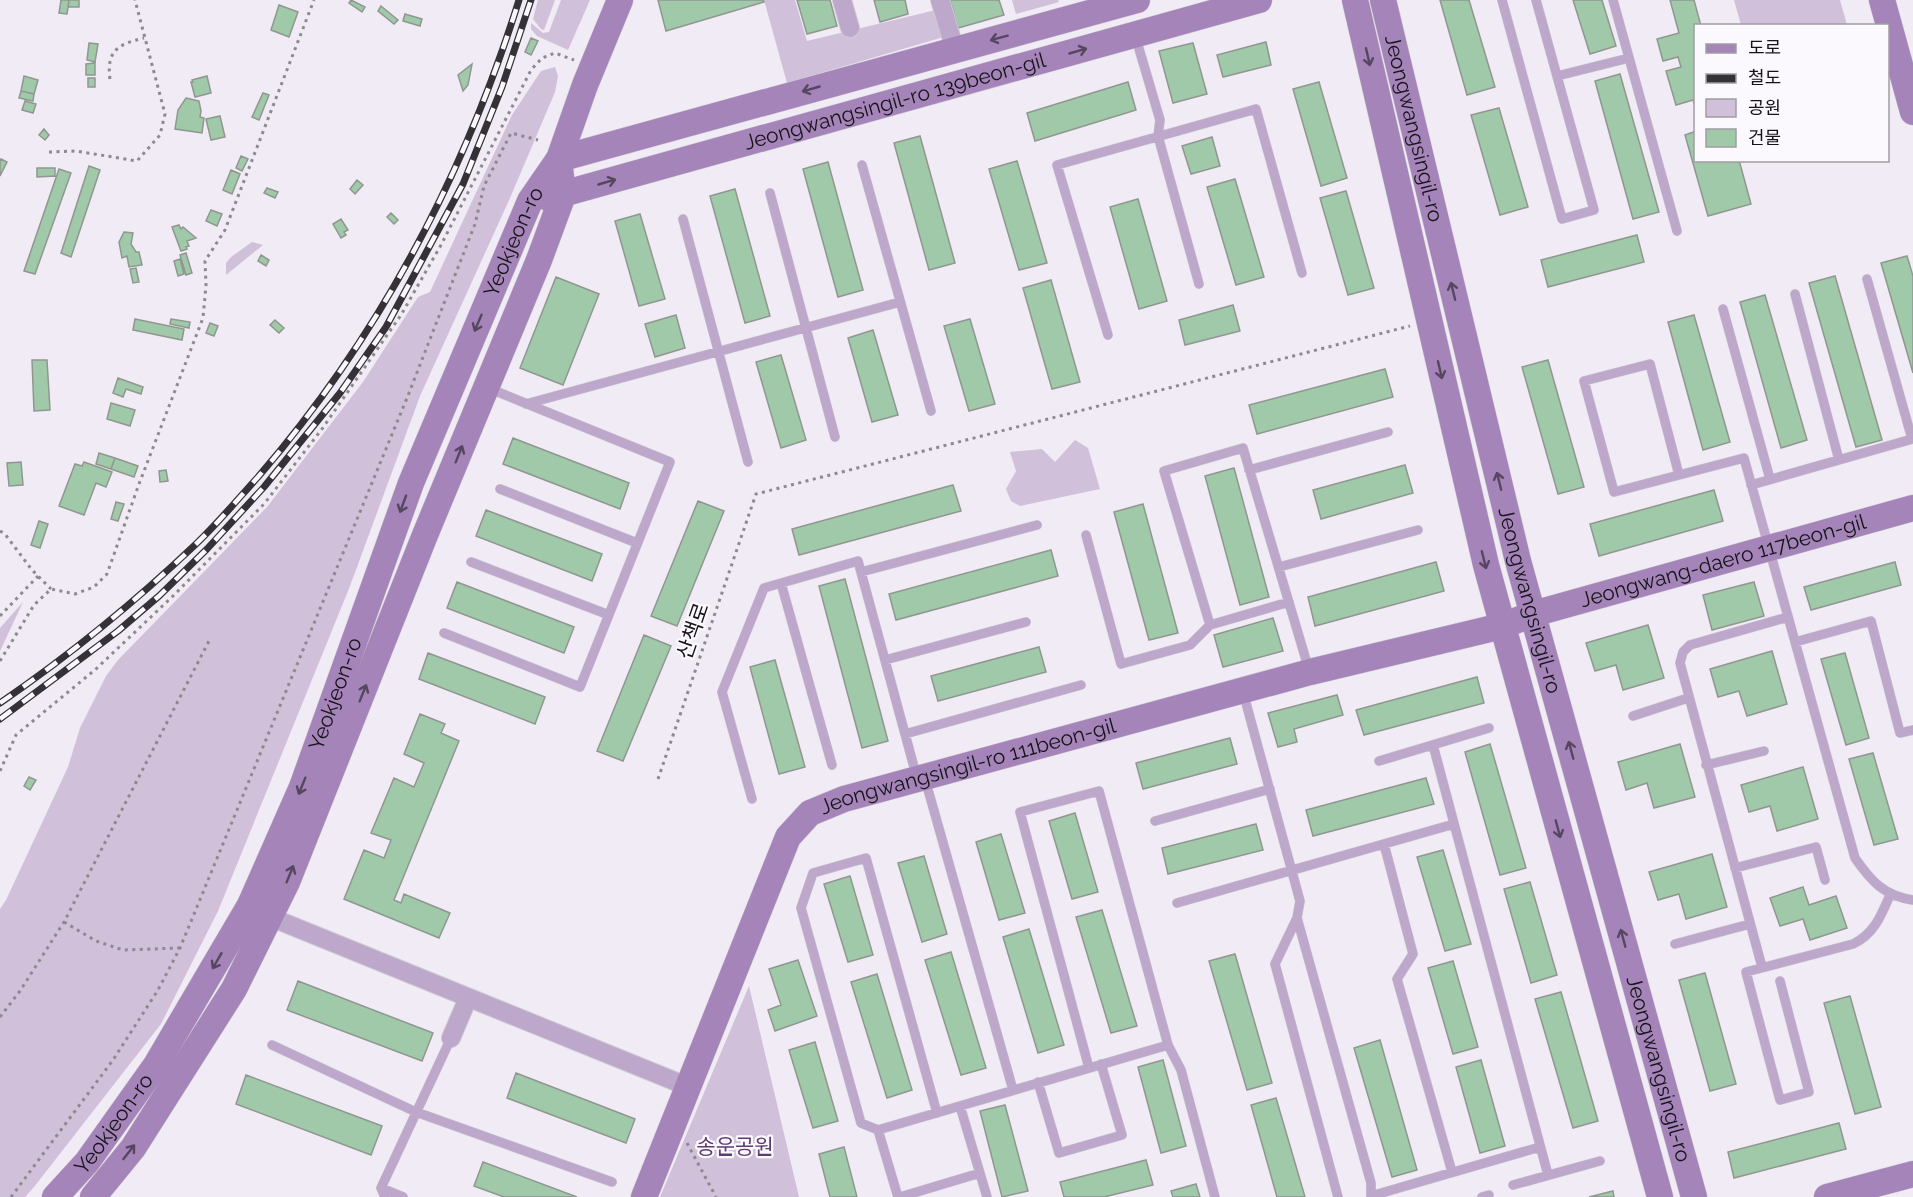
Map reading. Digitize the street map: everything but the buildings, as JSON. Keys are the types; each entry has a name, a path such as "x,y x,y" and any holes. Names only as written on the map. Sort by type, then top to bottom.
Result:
{"street":[{"name":"Yeokjeon-ro","path":"55,1197 87,1162 156,1065 250,905 302,787 411,483 530,201 559,159 620,0"},
{"path":"842,0 850,28"},
{"path":"940,0 955,50"},
{"name":"Jeongwangsingil-ro 139beon-gil","path":"559,159 1137,0"},
{"name":"Jeongwangsingil-ro 139beon-gil","path":"530,201 562,195 1259,0"},
{"name":"Jeongwangsingil-ro","path":"1355,0 1485,566 1660,1197"},
{"name":"Jeongwangsingil-ro","path":"1383,0 1516,550 1694,1197"},
{"path":"1882,0 1889,24"},
{"path":"1889,25 1913,112"},
{"name":"Yeokjeon-ro","path":"93,1197 133,1148 234,989 288,882 425,535 539,260 562,195 559,159"},
{"name":"Jeongwang-daero 117beon-gil","path":"1533,614 1913,508"},
{"name":"Jeongwangsingil-ro 111beon-gil","path":"644,1197 788,837 810,813 844,799 1310,672 1502,626 1533,614"},
{"path":"270,917 689,1087"},
{"path":"451,1038 468,998"},
{"path":"1827,1197 1913,1174"}],"lane":[{"path":"1502,0 1562,219 1594,210 1536,0"},
{"path":"1613,0 1677,231"},
{"path":"1135,35 1160,120 1158,136 1199,284"},
{"path":"1557,76 1629,58"},
{"path":"1108,335 1057,165 1256,109 1302,273"},
{"path":"862,165 931,411"},
{"path":"770,193 834,437"},
{"path":"683,219 748,462"},
{"path":"1751,485 1912,439 1866,279"},
{"path":"1795,294 1839,460"},
{"path":"526,404 900,302"},
{"path":"1723,309 1770,479"},
{"path":"1679,475 1650,364 1584,381 1614,492 1679,475 1744,458 1855,858 1880,887 1890,894 1913,900"},
{"path":"444,633 580,687 670,462 486,387"},
{"path":"1249,470 1388,432"},
{"path":"1210,625 1164,471 1243,448 1310,672"},
{"path":"500,489 637,543"},
{"path":"861,572 1037,525"},
{"path":"1279,567 1418,530"},
{"path":"1086,535 1121,664 1190,645 1210,625 1289,602"},
{"path":"752,799 722,692 764,588 858,561 905,734 921,778 1013,1090"},
{"path":"471,562 609,615"},
{"path":"781,583 832,765"},
{"path":"1762,967 1680,663 1683,652 1690,645 1788,617"},
{"path":"1795,642 1871,621 1900,733 1913,730"},
{"path":"885,660 1026,622"},
{"path":"905,734 1082,685"},
{"path":"1243,690 1300,901 1298,918 1275,964 1338,1197"},
{"path":"1633,716 1688,698"},
{"path":"1379,761 1489,728"},
{"path":"1433,745 1548,1175"},
{"path":"1707,765 1764,751"},
{"path":"1155,821 1270,789"},
{"path":"1089,1068 1020,812 1099,791 1168,1045 1181,1070 1215,1197"},
{"path":"1177,903 1454,824"},
{"path":"1384,844 1413,954 1397,979 1452,1172"},
{"path":"1734,868 1816,847 1825,880"},
{"path":"936,1113 866,858 813,873 801,908 861,1123 878,1130 960,1106 1038,1082 1168,1045"},
{"path":"1780,981 1809,1092 1780,1100 1746,972 1853,945 1862,940 1878,922 1890,894"},
{"path":"1298,918 1371,1183 1371,1196 1540,1147"},
{"path":"1675,944 1750,924"},
{"path":"404,1197 383,1192 416,1112 451,1038"},
{"path":"272,1045 416,1112 612,1182"},
{"path":"1038,1082 1059,1153 1122,1135 1101,1064"},
{"path":"960,1106 987,1197"},
{"path":"878,1130 899,1197 980,1173"},
{"path":"1513,1185 1600,1161"}],"path":[{"path":"49,153 76,151 137,161 160,135 165,114 135,0"},
{"path":"0,531 51,589 75,594 94,587 107,574 203,318 206,261 225,230 314,0"},
{"path":"110,79 108,64 115,49 125,43 144,38"},
{"path":"0,771 16,735 96,669 173,596 264,504 322,429 401,315 441,245 526,80 542,58 555,53 592,68"},
{"path":"11,1197 113,1060 158,990 180,948 407,398 475,224 484,186 512,133 538,140"},
{"name":"산책로","path":"658,779 756,494 1429,321"},
{"path":"0,616 38,576"},
{"path":"0,662 34,605 51,589"},
{"path":"0,1017 20,991 64,922 210,639"},
{"path":"64,922 96,941 123,950 180,948"},
{"path":"672,1128 690,1145 716,1197"}],"green space":[{"path":"538,0 555,0 544,30 533,19"},
{"path":"561,0 590,0 568,50 537,36 531,29 531,23 543,33 549,32"},
{"path":"764,0 795,0 807,41 940,9 947,36 787,83"},
{"path":"1012,0 1058,0 1059,2 1016,14"},
{"path":"1734,0 1840,0 1847,24 1741,24"},
{"path":"555,67 558,76 555,92 510,198 420,396 350,586 218,911 161,1024 25,1197 0,1197 0,909 68,767 80,728 106,676 118,660 267,507 363,382 418,297 430,292 512,115 541,71"},
{"path":"252,242 263,245 226,275 226,263"},
{"path":"1075,440 1088,448 1100,489 1020,506 1011,501 1006,489 1016,471 1010,452 1042,449 1055,462"},
{"path":"23,602 0,651 0,628"},
{"name":"송운공원","path":"749,986 799,1197 660,1197"}],"railway":[{"path":"0,703 77,647 173,566 228,511 302,424 379,311 413,252 472,129 519,0"},
{"path":"0,719 118,631 159,596 207,549 264,487 340,393 386,327 463,184 502,87 531,0"}]}
